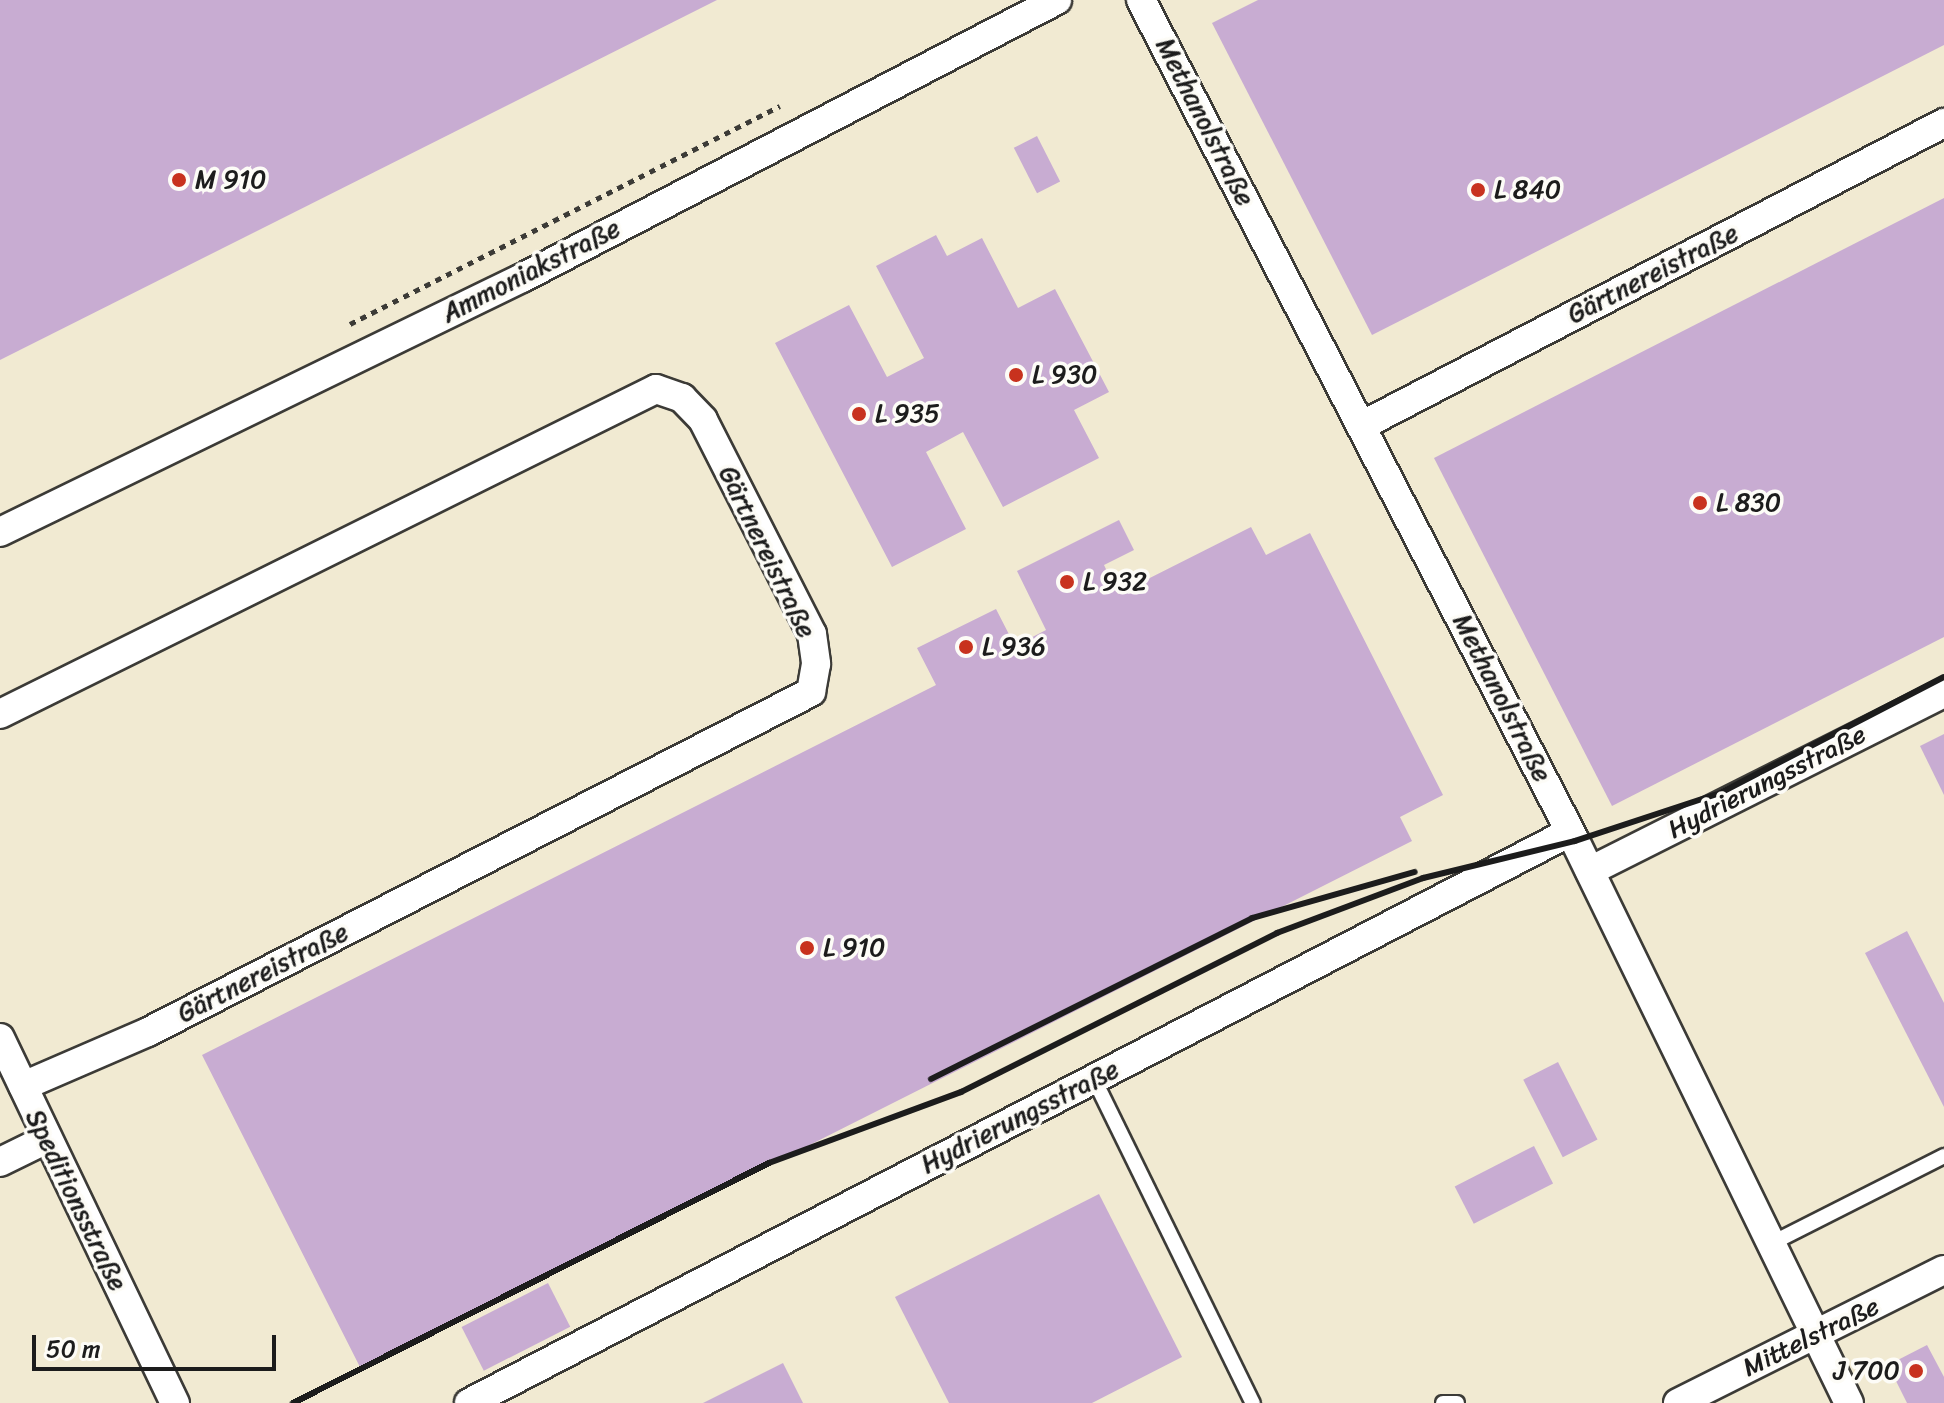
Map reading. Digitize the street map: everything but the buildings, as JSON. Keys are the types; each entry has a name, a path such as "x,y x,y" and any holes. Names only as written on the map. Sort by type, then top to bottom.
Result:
{"street":[{"name":"Ammoniakstraße","path":"0,532 522,278 1057,0"},
{"name":"Methanolstraße","path":"1141,0 1363,425 1590,871 1849,1403"},
{"name":"Gärtnereistraße","path":"1363,425 1944,123"},
{"name":"Gärtnereistraße","path":"0,714 656,389 682,398 703,420 812,634 816,664 811,692 148,1032 23,1086"},
{"name":"Hydrierungsstraße","path":"1590,871 1944,693"},
{"name":"Hydrierungsstraße","path":"477,1401 1570,832"},
{"name":"Speditionsstraße","path":"0,1038 45,1140 175,1403"},
{"path":"0,1162 45,1140"},
{"name":"Mittelstraße","path":"1678,1403 1944,1270"}],"lane":[{"path":"1094,1079 1253,1403"},
{"path":"1772,1243 1944,1156"},
{"path":"1443,1403 1457,1403"}],"path":[{"path":"339,330 791,100"}],"railway":[{"path":"293,1403 769,1163 961,1092 1277,933 1423,878 1575,841 1720,793 1944,677"},
{"path":"931,1079 1252,918 1415,872"}],"place":[{"name":"M 910","path":"179,180"},
{"name":"L 840","path":"1478,190"},
{"name":"L 930","path":"1016,375"},
{"name":"L 935","path":"859,414"},
{"name":"L 830","path":"1700,503"},
{"name":"L 932","path":"1067,582"},
{"name":"L 936","path":"966,647"},
{"name":"L 910","path":"807,948"},
{"name":"J 700","path":"1916,1371"}]}
